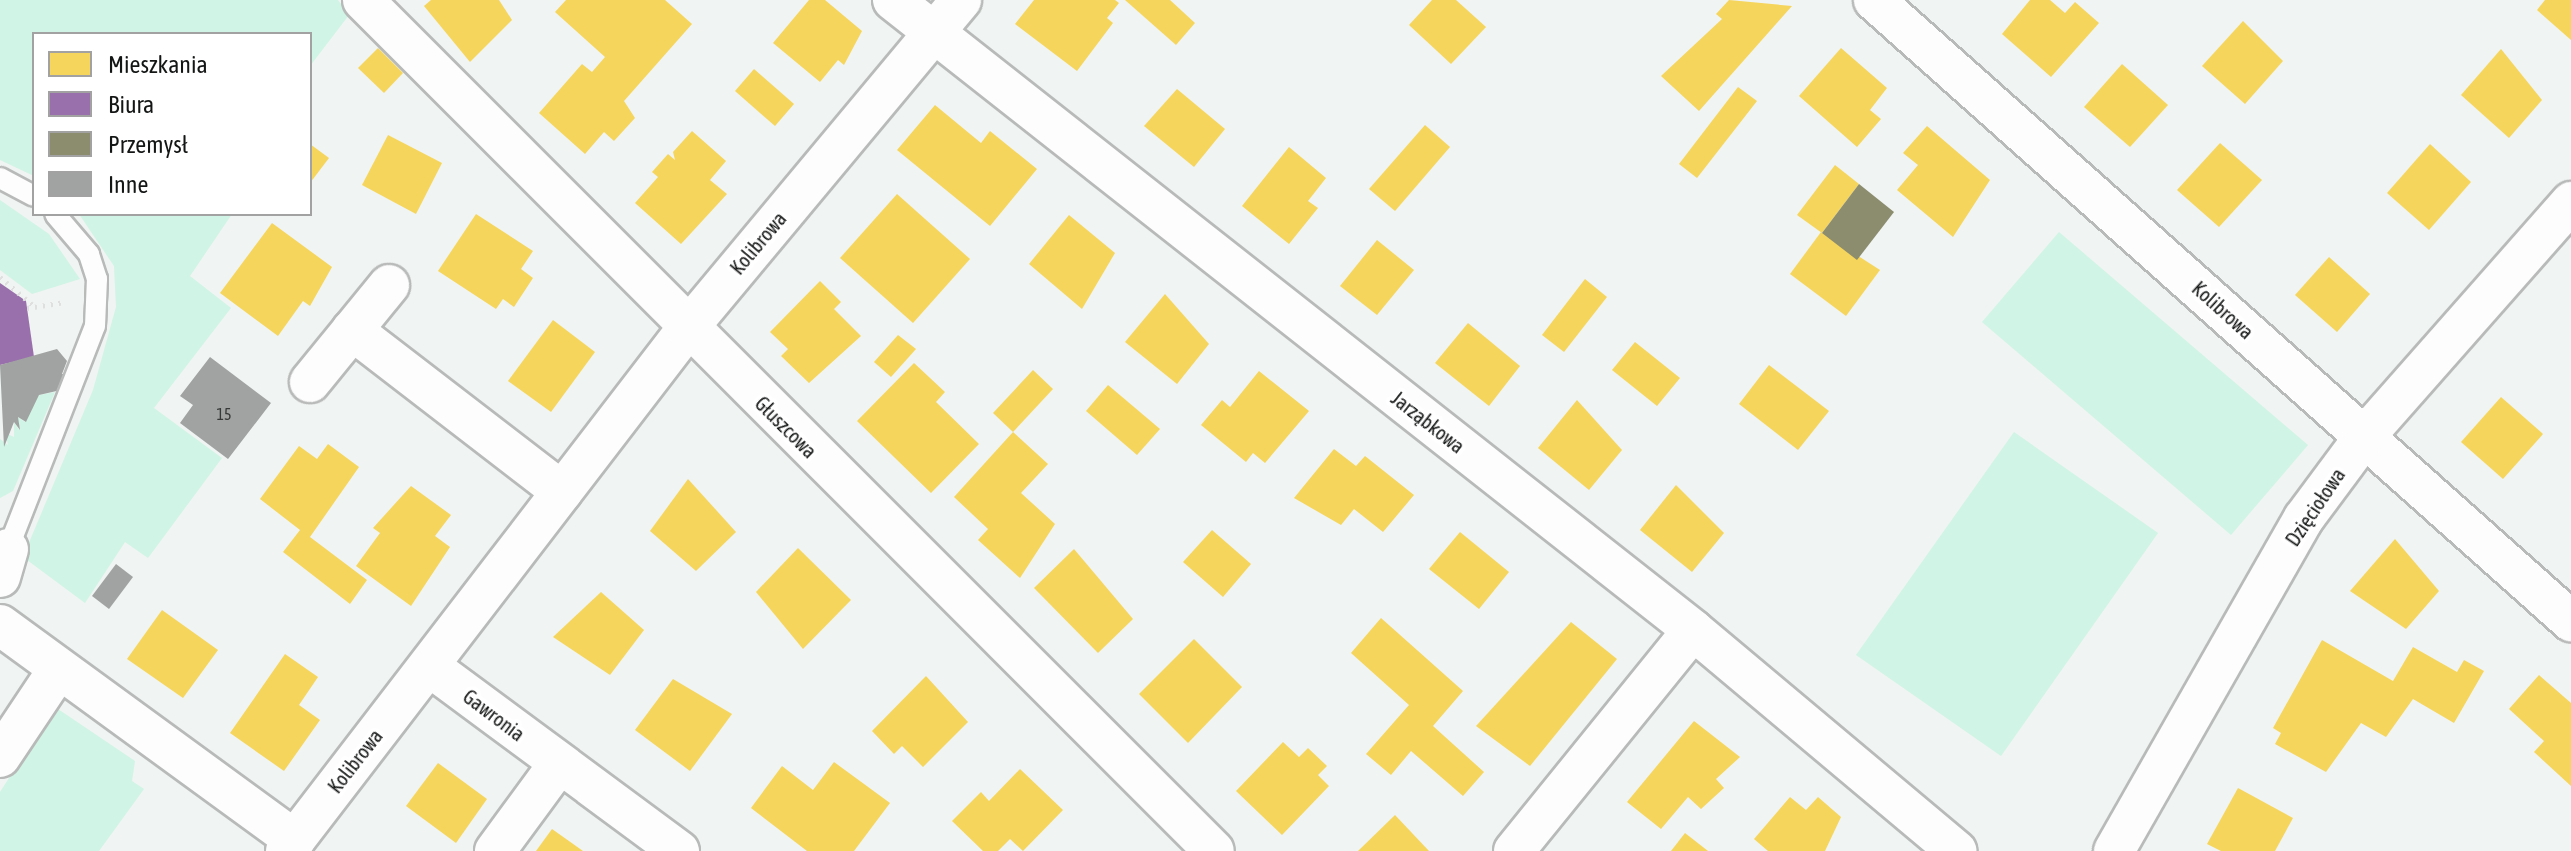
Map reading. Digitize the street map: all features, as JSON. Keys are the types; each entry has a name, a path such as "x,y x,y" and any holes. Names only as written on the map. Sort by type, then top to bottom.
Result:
{"street":[{"name":"Głuszcowa","path":"363,0 687,329 1214,851"},
{"name":"Jarząbkowa","path":"893,0 1693,630 1956,851"},
{"name":"Kolibrowa","path":"0,625 290,845 687,329 961,0"},
{"name":"Kolibrowa","path":"1874,0 2571,621"},
{"name":"Dzięciołowa","path":"2114,851 2304,518 2365,436 2571,202"},
{"path":"310,382 389,285"},
{"path":"352,330 562,492"},
{"path":"1514,851 1693,630"},
{"name":"Gawronia","path":"429,666 679,851"},
{"path":"0,757 58,670"},
{"path":"495,851 559,764"}],"lane":[{"path":"0,178 32,195"},
{"path":"4,563 95,326 97,279 89,254 57,216"}],"path":[{"path":"0,277 34,306"}],"green space":[{"path":"0,0 338,0 349,15 312,63 312,32 32,32 32,175 0,160"},
{"path":"0,200 49,234 80,279 32,294 0,270"},
{"path":"80,216 231,216 190,276 231,308 154,408 222,458 148,558 125,542 85,603 23,557 93,390 116,307 114,266"},
{"path":"2059,232 2308,445 2231,535 1982,322"},
{"path":"55,392 13,491 0,498 0,439 8,445 5,433 14,437 14,422 19,430 18,417 25,422 39,395"},
{"path":"2014,432 2158,533 2001,756 1856,655"},
{"path":"55,707 135,761 132,781 144,789 99,851 0,851 0,792"}],"building: Mieszkania":[{"path":"431,0 499,0 512,20 470,62 424,6"},
{"path":"566,0 665,0 692,24 624,101 635,118 614,141 604,132 585,154 539,113 582,64 592,72 605,57 555,12"},
{"path":"809,0 825,0 862,31 844,65 838,60 820,82 773,43"},
{"path":"1034,0 1115,0 1119,3 1107,18 1113,23 1077,71 1015,24"},
{"path":"1125,0 1170,0 1195,23 1176,45"},
{"path":"1432,0 1456,0 1486,27 1451,64 1409,25"},
{"path":"1729,0 1792,6 1699,111 1661,76 1722,19 1716,14"},
{"path":"2030,0 2050,0 2065,13 2075,2 2099,23 2051,77 2002,34"},
{"path":"2545,0 2571,0 2571,40 2537,10"},
{"path":"2243,21 2283,61 2245,104 2202,66"},
{"path":"378,48 403,73 384,93 358,68"},
{"path":"1841,48 1887,88 1870,110 1881,119 1857,147 1799,96"},
{"path":"2501,49 2542,100 2509,138 2461,95"},
{"path":"2122,64 2168,105 2130,147 2084,107"},
{"path":"754,69 794,104 775,126 735,91"},
{"path":"1738,87 1757,101 1697,178 1679,164"},
{"path":"1177,89 1225,129 1194,167 1144,126"},
{"path":"935,105 981,143 990,131 1037,169 990,226 897,150"},
{"path":"1425,125 1450,147 1395,211 1369,189"},
{"path":"1927,126 1990,180 1953,237 1897,190 1918,165 1903,153"},
{"path":"692,131 726,161 710,180 727,194 681,244 635,203 658,177 652,172 668,154 675,160 673,152"},
{"path":"388,135 442,163 416,214 362,185"},
{"path":"2220,143 2262,180 2219,227 2177,190"},
{"path":"2430,144 2471,182 2429,230 2387,193"},
{"path":"312,145 329,158 312,180"},
{"path":"1289,147 1326,178 1308,201 1318,208 1289,244 1242,206"},
{"path":"1835,165 1859,184 1822,233 1797,215"},
{"path":"897,194 970,259 913,323 840,258"},
{"path":"476,214 533,251 521,269 533,278 514,307 503,299 496,309 438,271"},
{"path":"1069,215 1115,253 1082,309 1029,264"},
{"path":"272,223 332,267 310,306 303,301 278,336 220,293"},
{"path":"1821,232 1880,270 1846,316 1790,274"},
{"path":"1377,240 1414,270 1377,315 1340,286"},
{"path":"2329,257 2370,294 2337,332 2295,295"},
{"path":"1585,279 1607,297 1564,352 1542,335"},
{"path":"820,281 841,302 834,309 861,336 809,383 781,356 788,349 770,332"},
{"path":"1165,294 1209,344 1177,384 1125,342"},
{"path":"553,320 595,352 551,412 508,381"},
{"path":"1468,323 1520,366 1489,406 1435,363"},
{"path":"898,335 916,349 891,377 874,362"},
{"path":"1635,342 1680,378 1657,406 1612,370"},
{"path":"914,363 945,392 936,402 979,444 931,493 857,421"},
{"path":"1769,365 1829,411 1798,450 1739,404"},
{"path":"1033,370 1053,389 1013,432 993,413"},
{"path":"1259,371 1309,411 1265,463 1253,453 1246,462 1201,425 1222,400 1230,407"},
{"path":"1108,385 1160,429 1137,455 1086,411"},
{"path":"2501,397 2543,434 2503,479 2461,442"},
{"path":"1577,400 1622,450 1589,490 1538,448"},
{"path":"1013,432 1048,464 1021,493 1055,524 1020,578 978,540 988,529 954,497"},
{"path":"328,444 359,467 310,537 367,580 350,604 283,552 300,530 260,499 299,446 317,459"},
{"path":"1334,449 1356,466 1365,456 1414,495 1383,532 1354,509 1341,525 1294,498"},
{"path":"688,479 736,532 696,571 650,531"},
{"path":"1676,485 1724,533 1692,572 1640,530"},
{"path":"411,486 451,515 435,536 450,547 411,606 356,566 380,533 373,528"},
{"path":"1212,530 1251,564 1223,597 1183,562"},
{"path":"1460,532 1509,572 1479,609 1429,569"},
{"path":"2395,539 2439,591 2406,629 2350,591"},
{"path":"798,548 851,600 803,649 756,592"},
{"path":"1074,549 1133,619 1098,653 1034,588"},
{"path":"601,592 644,630 610,675 553,637"},
{"path":"162,610 218,650 183,698 127,659"},
{"path":"1381,618 1463,691 1433,726 1484,772 1463,796 1411,751 1391,775 1366,754 1409,705 1351,653"},
{"path":"1571,622 1617,659 1530,766 1476,726"},
{"path":"1194,639 1242,687 1188,743 1139,694"},
{"path":"2322,640 2393,681 2413,647 2457,672 2464,660 2484,671 2454,723 2413,699 2386,737 2361,723 2326,772 2275,744 2281,733 2273,728"},
{"path":"285,654 318,677 299,705 320,720 284,771 230,733"},
{"path":"2539,675 2571,703 2571,786 2534,752 2544,741 2509,709"},
{"path":"926,676 968,722 923,767 902,746 894,754 872,731"},
{"path":"673,679 732,714 690,771 635,730"},
{"path":"1694,721 1740,757 1716,779 1724,788 1701,809 1688,797 1661,829 1627,802"},
{"path":"1283,742 1299,757 1308,748 1327,766 1318,775 1329,786 1282,835 1236,791"},
{"path":"834,762 890,803 854,851 807,851 751,808 782,766 813,790"},
{"path":"438,763 487,799 456,843 406,806"},
{"path":"1020,769 1063,810 1023,851 1010,839 998,851 983,851 952,821 981,792 989,801"},
{"path":"2238,788 2293,818 2275,851 2221,851 2207,844"},
{"path":"1790,797 1806,810 1818,797 1841,817 1825,851 1768,851 1754,839"},
{"path":"1395,815 1429,851 1358,851"},
{"path":"552,829 583,851 536,851"},
{"path":"1685,833 1708,851 1671,851"}],"building: Biura":[{"path":"0,283 26,301 34,357 0,365"}],"building: Przemysł":[{"path":"1859,184 1894,212 1857,260 1822,233"}],"building: Inne":[{"path":"57,349 67,361 62,374 71,374 61,390 39,395 26,422 18,417 20,430 14,422 4,447 0,365"},
{"path":"210,357 271,403 228,459 180,423 193,405 180,396"},
{"path":"116,564 133,577 109,609 92,596"}]}
